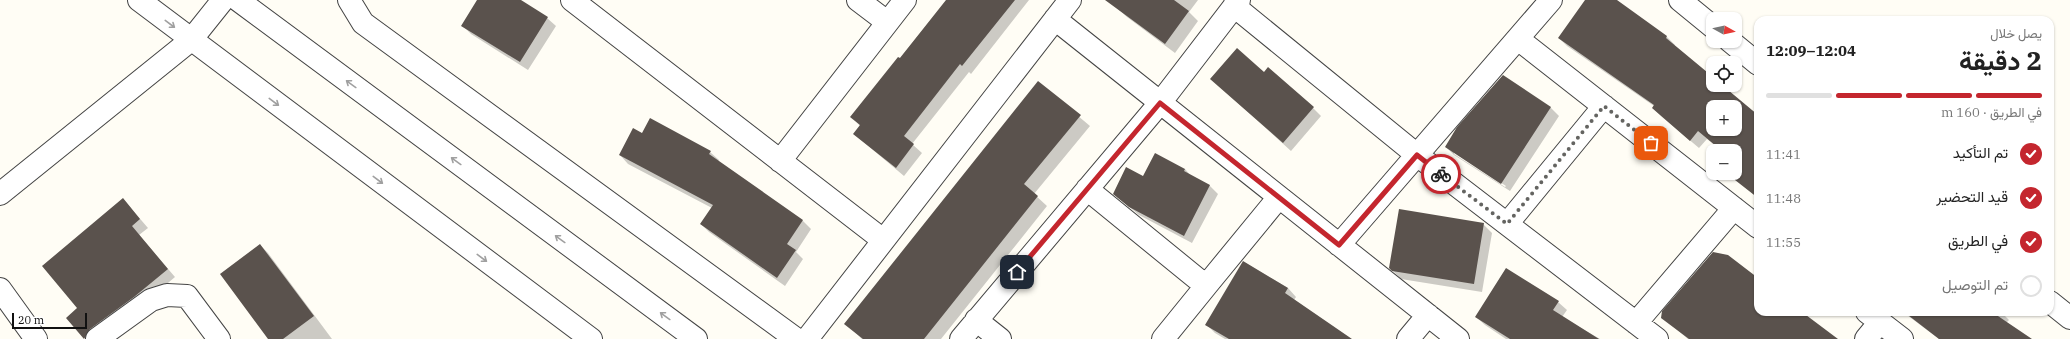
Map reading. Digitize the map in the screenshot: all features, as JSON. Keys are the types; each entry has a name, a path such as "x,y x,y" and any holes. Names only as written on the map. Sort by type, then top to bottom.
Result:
{"street":[{"path":"139,0 591,339"},
{"path":"0,194 191,40 223,0"},
{"path":"238,0 696,339"},
{"path":"349,0 363,23 796,339"},
{"path":"572,0 883,240"},
{"path":"858,0 888,22"},
{"path":"780,161 905,0"},
{"path":"806,339 1070,0"},
{"path":"1339,245 1551,0"},
{"path":"1680,0 1706,21"},
{"path":"961,339 1160,103 1236,3 1417,155 1657,339"},
{"path":"1055,19 1458,339"},
{"path":"1518,39 1754,223"},
{"path":"1739,48 1754,61"},
{"path":"1507,224 1604,106"},
{"path":"1251,230 1258,181"},
{"path":"1088,189 1206,286"},
{"path":"1163,339 1279,197"},
{"path":"1636,323 1734,208"},
{"path":"0,289 36,339"},
{"path":"97,339 151,300 167,295 187,296 219,339"},
{"path":"2054,305 2070,318"},
{"path":"1408,339 1428,315"},
{"path":"1866,339 1873,317 1902,339"},
{"path":"976,320 1000,339"}],"building":[{"path":"477,0 521,0 548,17 520,62 461,26"},
{"path":"946,0 1015,0 962,66 960,64 904,136 914,144 896,168 853,134 860,125 850,117 898,57 900,58"},
{"path":"1105,0 1174,0 1189,11 1165,44"},
{"path":"1585,0 1617,0 1667,36 1666,38 1706,71 1706,92 1730,92 1740,100 1706,100 1706,136 1742,136 1742,102 1754,112 1754,195 1735,180 1742,180 1742,144 1714,144 1698,131 1690,141 1652,108 1654,105 1558,38"},
{"path":"1237,48 1264,72 1268,67 1314,107 1283,143 1210,79"},
{"path":"1503,75 1551,107 1501,184 1445,147 1457,127"},
{"path":"1038,81 1081,115 1024,184 1038,196 924,339 863,339 844,324"},
{"path":"650,118 711,151 709,154 803,220 787,244 796,250 777,278 700,224 713,205 619,155 633,128 642,133"},
{"path":"1155,153 1185,169 1184,171 1210,185 1184,236 1129,207 1113,194 1126,167 1143,176"},
{"path":"123,198 140,219 132,226 168,269 134,297 90,329 84,339 66,318 77,308 42,266"},
{"path":"1399,209 1484,223 1474,284 1392,271 1389,268"},
{"path":"260,244 314,316 283,339 268,339 220,274"},
{"path":"1713,252 1728,255 1754,275 1754,316 1807,316 1838,339 1689,339 1661,318 1662,311"},
{"path":"1243,261 1288,288 1285,293 1352,339 1229,339 1205,325"},
{"path":"1506,268 1559,301 1553,310 1599,339 1510,339 1475,317"},
{"path":"1909,316 1998,316 2032,339 1939,339"}],"way so far":[{"path":"1441,174 1507,224 1604,106 1651,143"}],"route":[{"path":"1017,272 1160,103 1339,245 1417,155 1441,174"}]}
